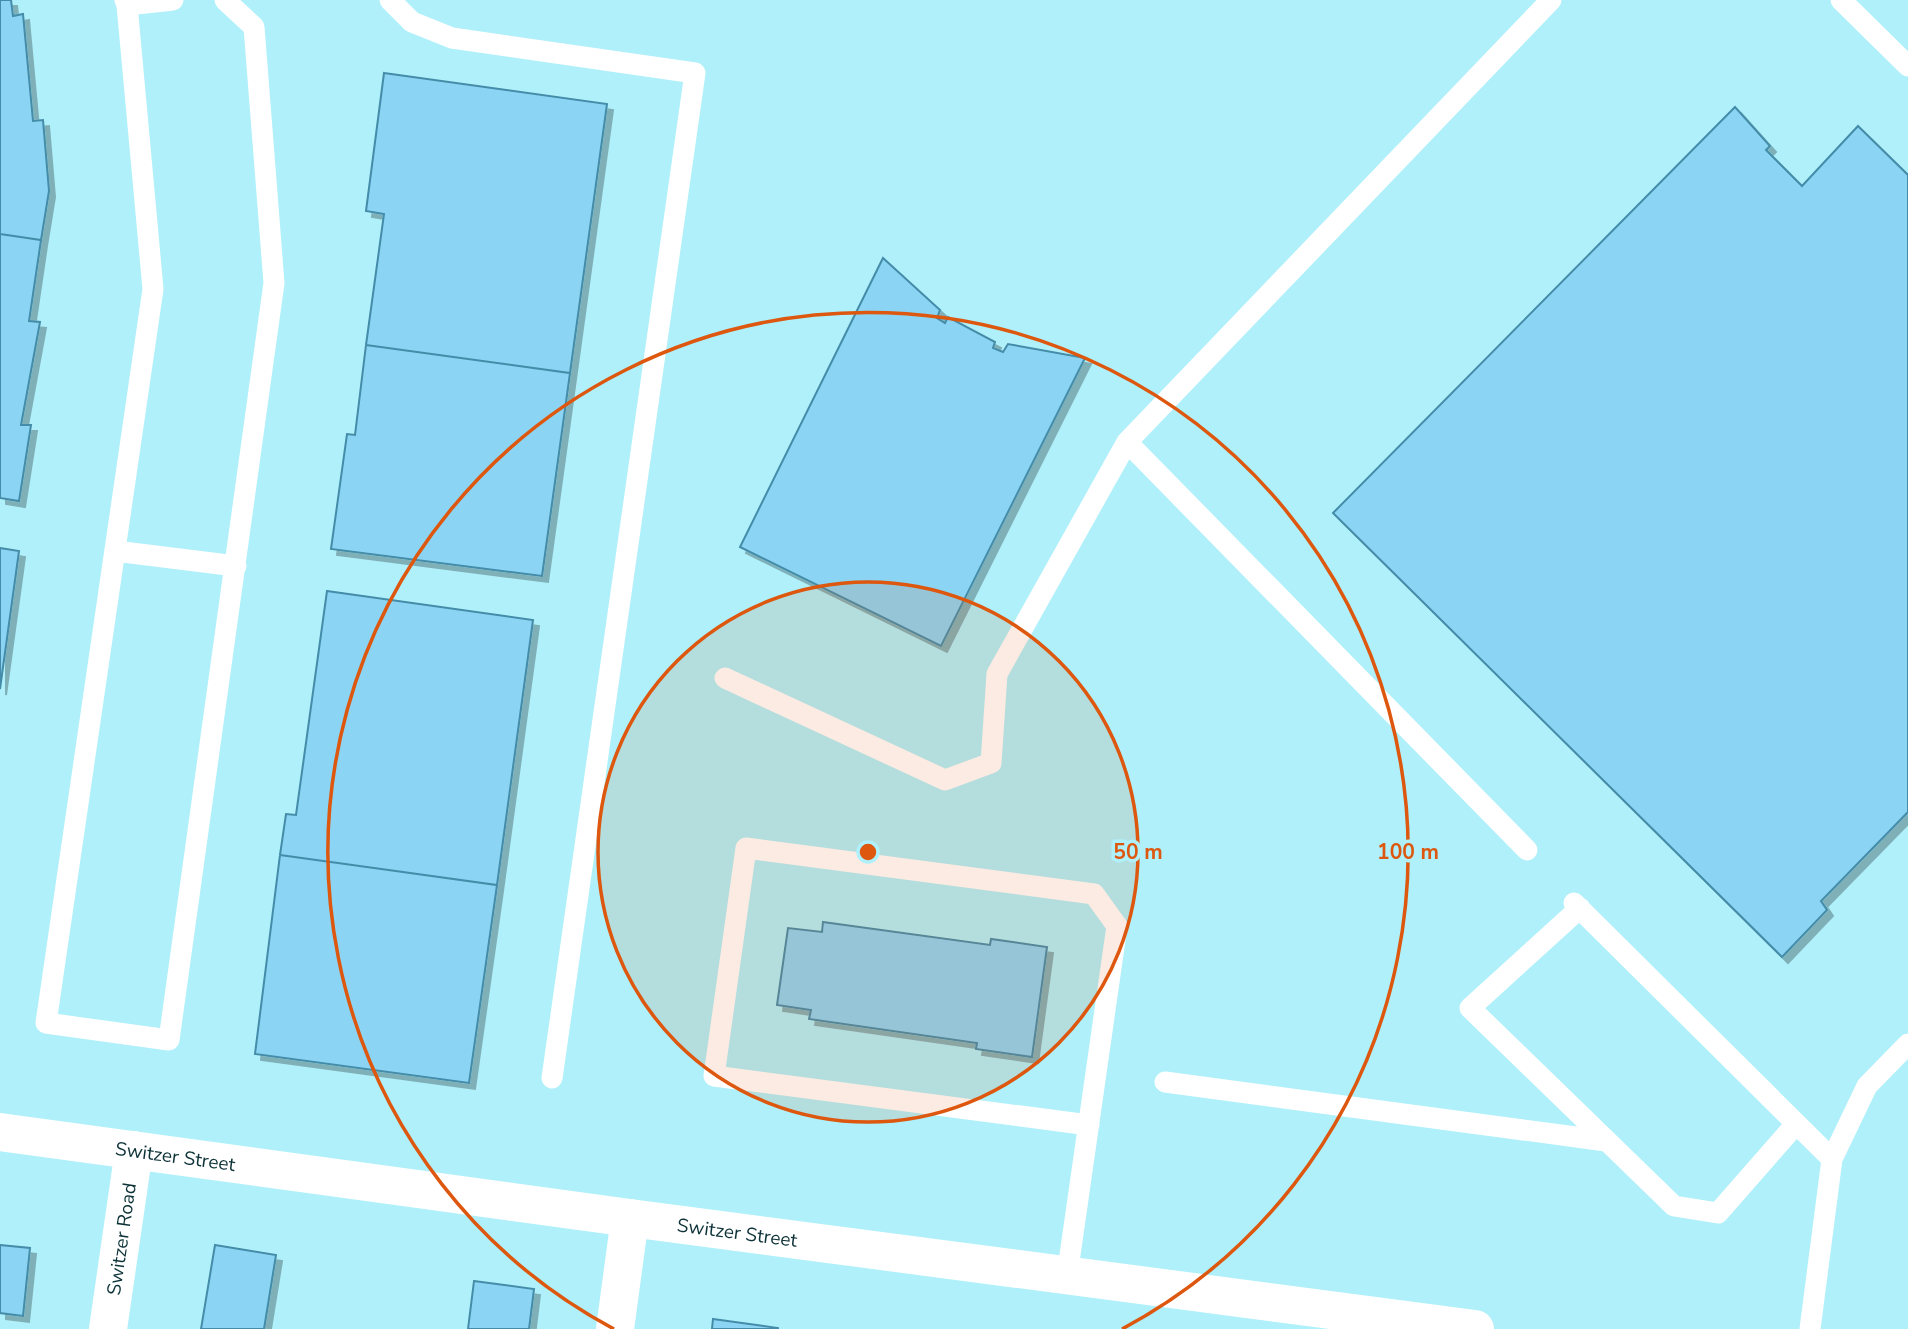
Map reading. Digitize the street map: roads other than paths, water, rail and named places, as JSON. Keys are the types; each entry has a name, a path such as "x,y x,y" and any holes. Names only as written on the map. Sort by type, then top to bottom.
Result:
{"street":[{"name":"Switzer Street","path":"0,1132 1475,1329"},
{"name":"Switzer Road","path":"108,1329 134,1150"},
{"path":"615,1329 629,1218"}],"lane":[{"path":"173,0 126,3 152,289 46,1023 169,1040 274,283 254,27 225,0"},
{"path":"390,0 412,22 452,38 695,73 552,1079"},
{"path":"725,678 945,779 991,763 997,674 1127,442 1551,0"},
{"path":"1841,0 1908,66"},
{"path":"1127,442 1527,850"},
{"path":"115,551 236,566"},
{"path":"1068,1276 1117,926 1094,894 746,848 714,1076 1089,1125"},
{"path":"1796,1124 1718,1213 1674,1206 1470,1008 1577,906 1832,1159"},
{"path":"1810,1329 1832,1159 1867,1086 1908,1044"},
{"path":"1165,1082 1606,1141"}]}
